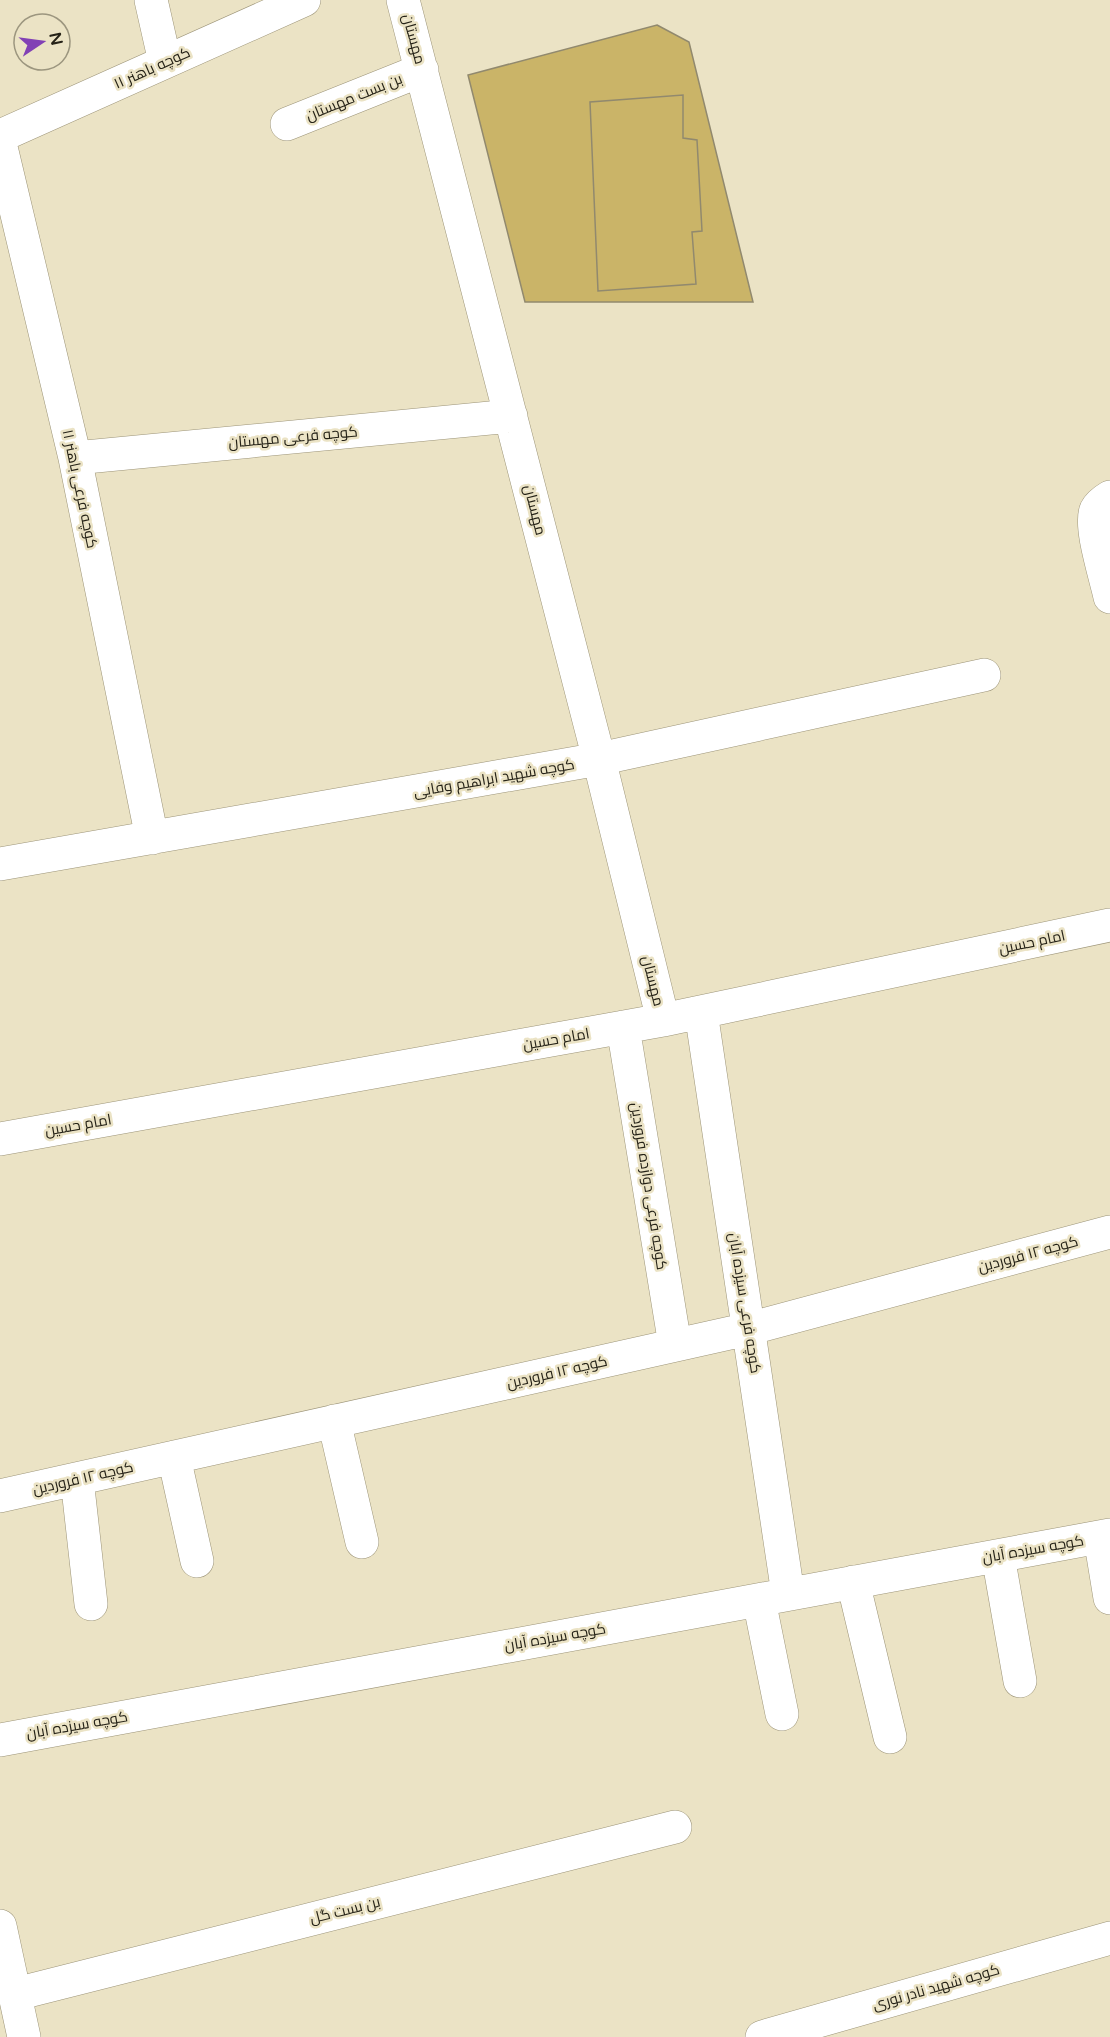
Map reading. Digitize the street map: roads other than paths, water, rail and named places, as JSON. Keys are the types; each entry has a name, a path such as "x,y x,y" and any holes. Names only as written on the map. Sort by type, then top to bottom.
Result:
{"street":[{"path":"151,0 165,62"},
{"name":"کوچه باهنر ۱۱","path":"0,136 304,0"},
{"name":"مهستان","path":"403,0 599,759 663,1020"},
{"name":"بن بست مهستان","path":"287,124 422,70"},
{"name":"کوچه فرعی باهنر ۱۱","path":"0,143 75,458 152,838"},
{"name":"کوچه فرعی مهستان","path":"75,458 511,416"},
{"path":"1110,497 1095,512 1095,532 1110,597"},
{"name":"کوچه شهید ابراهیم وفایی","path":"0,864 599,759 984,675"},
{"name":"امام حسین","path":"0,1139 623,1028 1110,925"},
{"name":"کوچه فرعی سیزده آبان","path":"701,1012 748,1329 774,1597 782,1714"},
{"name":"کوچه فرعی دوازده فروردین","path":"623,1028 675,1345"},
{"name":"کوچه ۱۲ فروردین","path":"0,1496 748,1329 1110,1232"},
{"path":"334,1421 362,1542"},
{"path":"174,1457 197,1560"},
{"path":"77,1479 92,1604"},
{"path":"1105,1536 1110,1598"},
{"name":"کوچه سیزده آبان","path":"0,1740 1105,1536"},
{"path":"998,1556 1020,1681"},
{"path":"854,1582 890,1737"},
{"name":"بن بست گل","path":"16,1994 675,1827"},
{"path":"0,1926 24,2037"},
{"name":"کوچه شهید نادر نوری","path":"762,2037 845,2025 1110,1938"}]}
